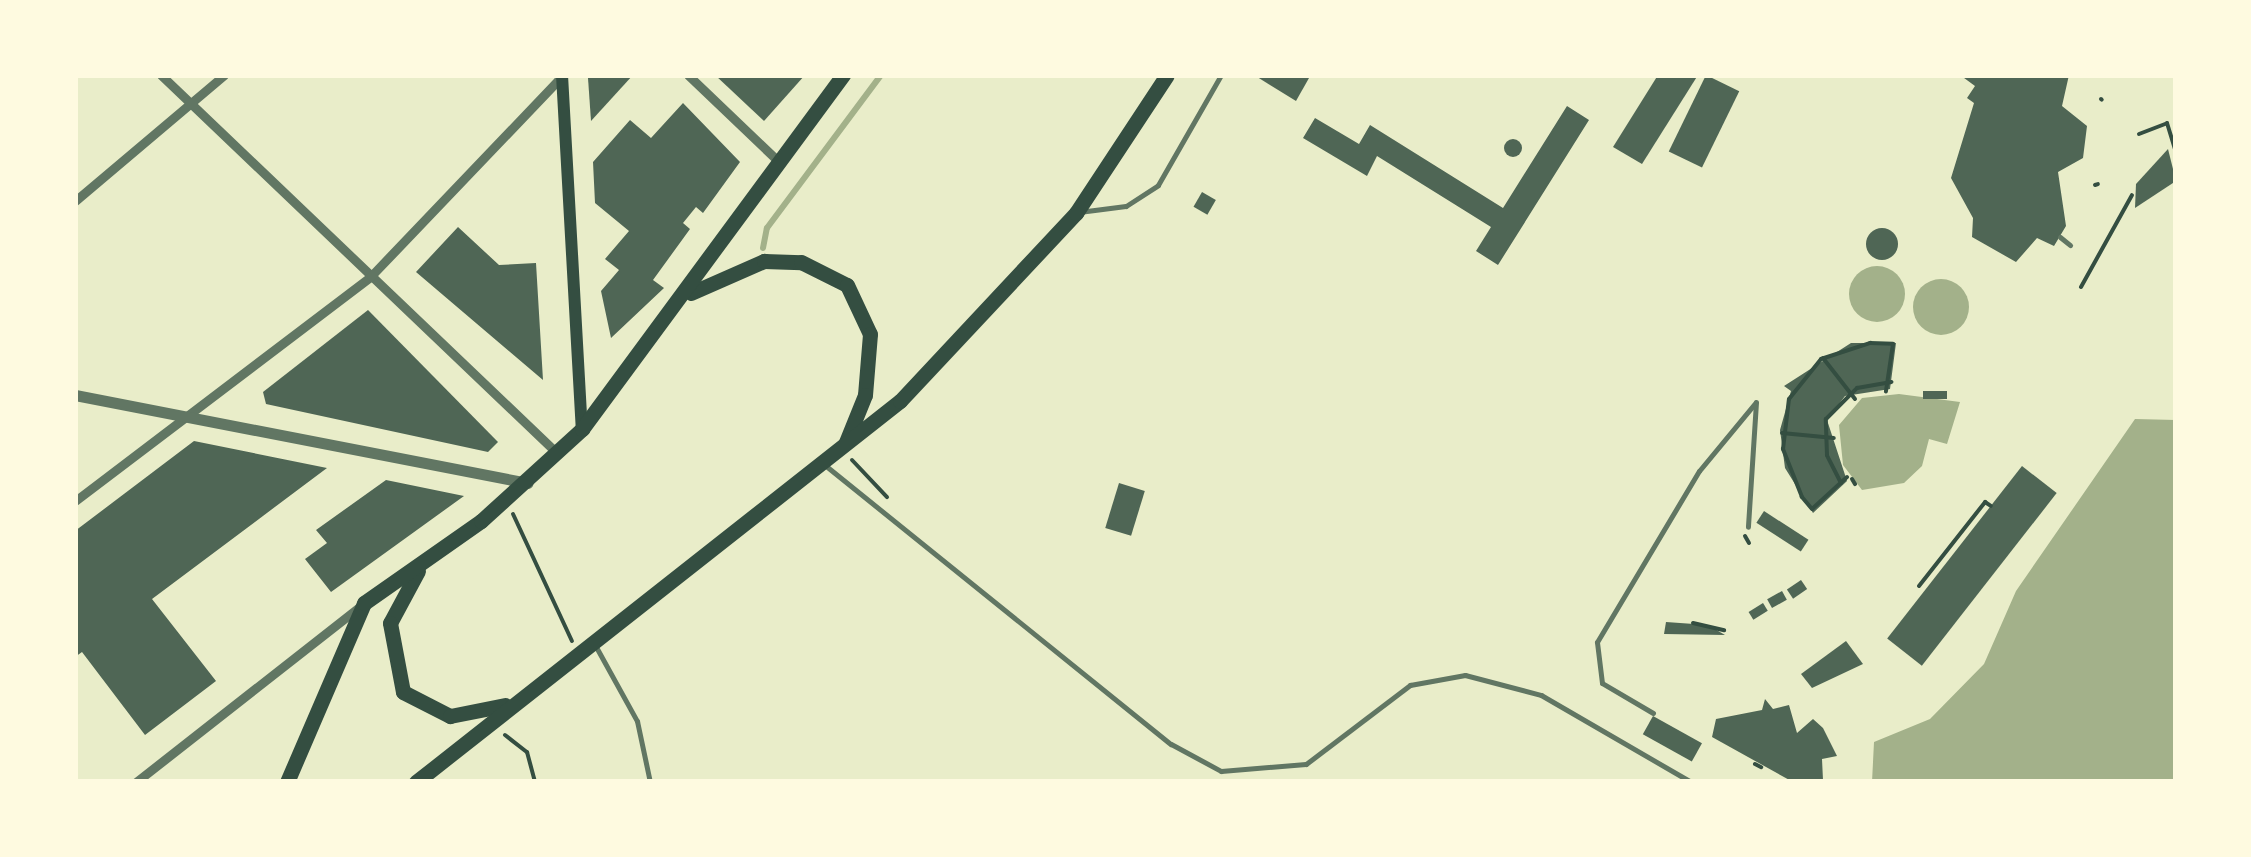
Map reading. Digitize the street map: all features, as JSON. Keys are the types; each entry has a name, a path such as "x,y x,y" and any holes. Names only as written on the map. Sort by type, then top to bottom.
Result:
{"main road":[{"path":"563,75 582,429"},
{"path":"287,782 364,603 528,484 582,429 843,75"},
{"path":"416,782 824,465 989,313 1076,212 1167,75"},
{"path":"679,302 712,278 764,261 802,262 847,285 867,315 870,351 862,406 842,450"},
{"path":"422,564 390,623 403,692 450,716 518,700"}],"street":[{"path":"161,75 558,454"},
{"path":"75,201 194,107 224,75"},
{"path":"75,501 371,276 563,75"},
{"path":"688,75 779,162"},
{"path":"75,395 528,484"},
{"path":"136,782 364,603"}],"lane":[{"path":"1076,212 1145,198 1194,134 1221,75"},
{"path":"2060,237 2070,245"},
{"path":"1654,713 1602,683 1596,642 1699,472 1756,402 1748,527"},
{"path":"824,465 1171,744 1221,771 1306,764 1410,685 1464,674 1541,695 1691,782"},
{"path":"593,642 637,721 650,782"}],"path":[{"path":"2139,134 2167,123 2176,152"},
{"path":"2081,287 2101,240 2130,208 2132,195"},
{"path":"1852,480 1841,483 1812,509 1787,467 1782,433 1788,399 1823,358 1893,344 1886,392"},
{"path":"1823,358 1855,399"},
{"path":"1824,437 1850,392 1889,382"},
{"path":"1782,433 1834,438"},
{"path":"1824,437 1841,483"},
{"path":"842,450 903,511"},
{"path":"504,503 526,530 577,654"},
{"path":"1919,586 1991,506"},
{"path":"1693,623 1724,630 1731,626"},
{"path":"490,722 527,752 535,782"}],"shaded area":[{"path":"1877,266 1897,274 1905,294 1897,314 1877,322 1857,314 1849,294 1857,274"},
{"path":"1941,279 1961,287 1969,307 1961,327 1941,335 1921,327 1913,307 1921,287"},
{"path":"1899,394 1960,402 1947,444 1929,439 1922,466 1904,483 1862,490 1843,465 1839,425 1862,398"},
{"path":"2135,419 2176,420 2176,782 1872,782 1874,742 1930,719 1984,664 2016,591"}],"building":[{"path":"633,75 591,121 588,78"},
{"path":"715,75 805,75 764,121"},
{"path":"1254,75 1304,75 1309,78 1296,101"},
{"path":"1658,75 1698,75 1642,164 1613,147"},
{"path":"1706,75 1739,91 1702,168 1669,151"},
{"path":"1960,75 2069,75 2062,106 2087,126 2083,158 2058,172 2066,226 2054,246 2037,238 2016,262 1972,237 1973,218 1951,178 1974,103 1967,98 1975,86"},
{"path":"683,103 740,162 703,213 696,207 683,223 690,229 653,280 664,288 611,338 601,291 619,270 605,259 629,231 595,203 593,162 630,120 651,138"},
{"path":"1567,106 1589,120 1498,265 1476,251 1491,227 1377,156 1367,176 1303,138 1315,118 1359,144 1370,125 1503,208"},
{"path":"1513,139 1522,148 1513,157 1504,148"},
{"path":"2168,149 2176,181 2135,208 2136,184"},
{"path":"1202,192 1216,200 1207,215 1194,207"},
{"path":"458,227 499,265 536,263 543,380 416,272"},
{"path":"1882,228 1893,233 1898,244 1893,255 1882,260 1871,255 1866,244 1871,233"},
{"path":"368,310 498,442 488,452 266,404 263,392"},
{"path":"1851,343 1896,343 1890,389 1845,396 1827,420 1847,481 1813,513 1785,468 1780,430 1791,391 1784,386"},
{"path":"1923,391 1947,391 1947,399 1923,399"},
{"path":"194,441 327,468 152,599 216,681 145,735 82,652 75,657 75,531"},
{"path":"2022,466 2057,493 1922,666 1887,639"},
{"path":"386,480 464,496 331,592 305,559 327,543 316,530"},
{"path":"1119,483 1145,491 1131,536 1105,528"},
{"path":"1764,511 1808,540 1801,552 1756,523"},
{"path":"1801,580 1807,589 1793,599 1787,590"},
{"path":"1782,591 1787,600 1772,608 1767,599"},
{"path":"1763,603 1768,611 1753,620 1749,612"},
{"path":"1666,622 1708,625 1725,635 1664,634"},
{"path":"1846,641 1863,664 1812,688 1801,674"},
{"path":"1765,699 1773,709 1789,705 1797,733 1813,719 1823,728 1837,756 1822,759 1823,780 1840,782 1793,782 1712,737 1716,719 1762,710"},
{"path":"1653,716 1702,743 1692,762 1643,734"}],"waterway":[{"path":"763,248 767,228 881,75"}]}
